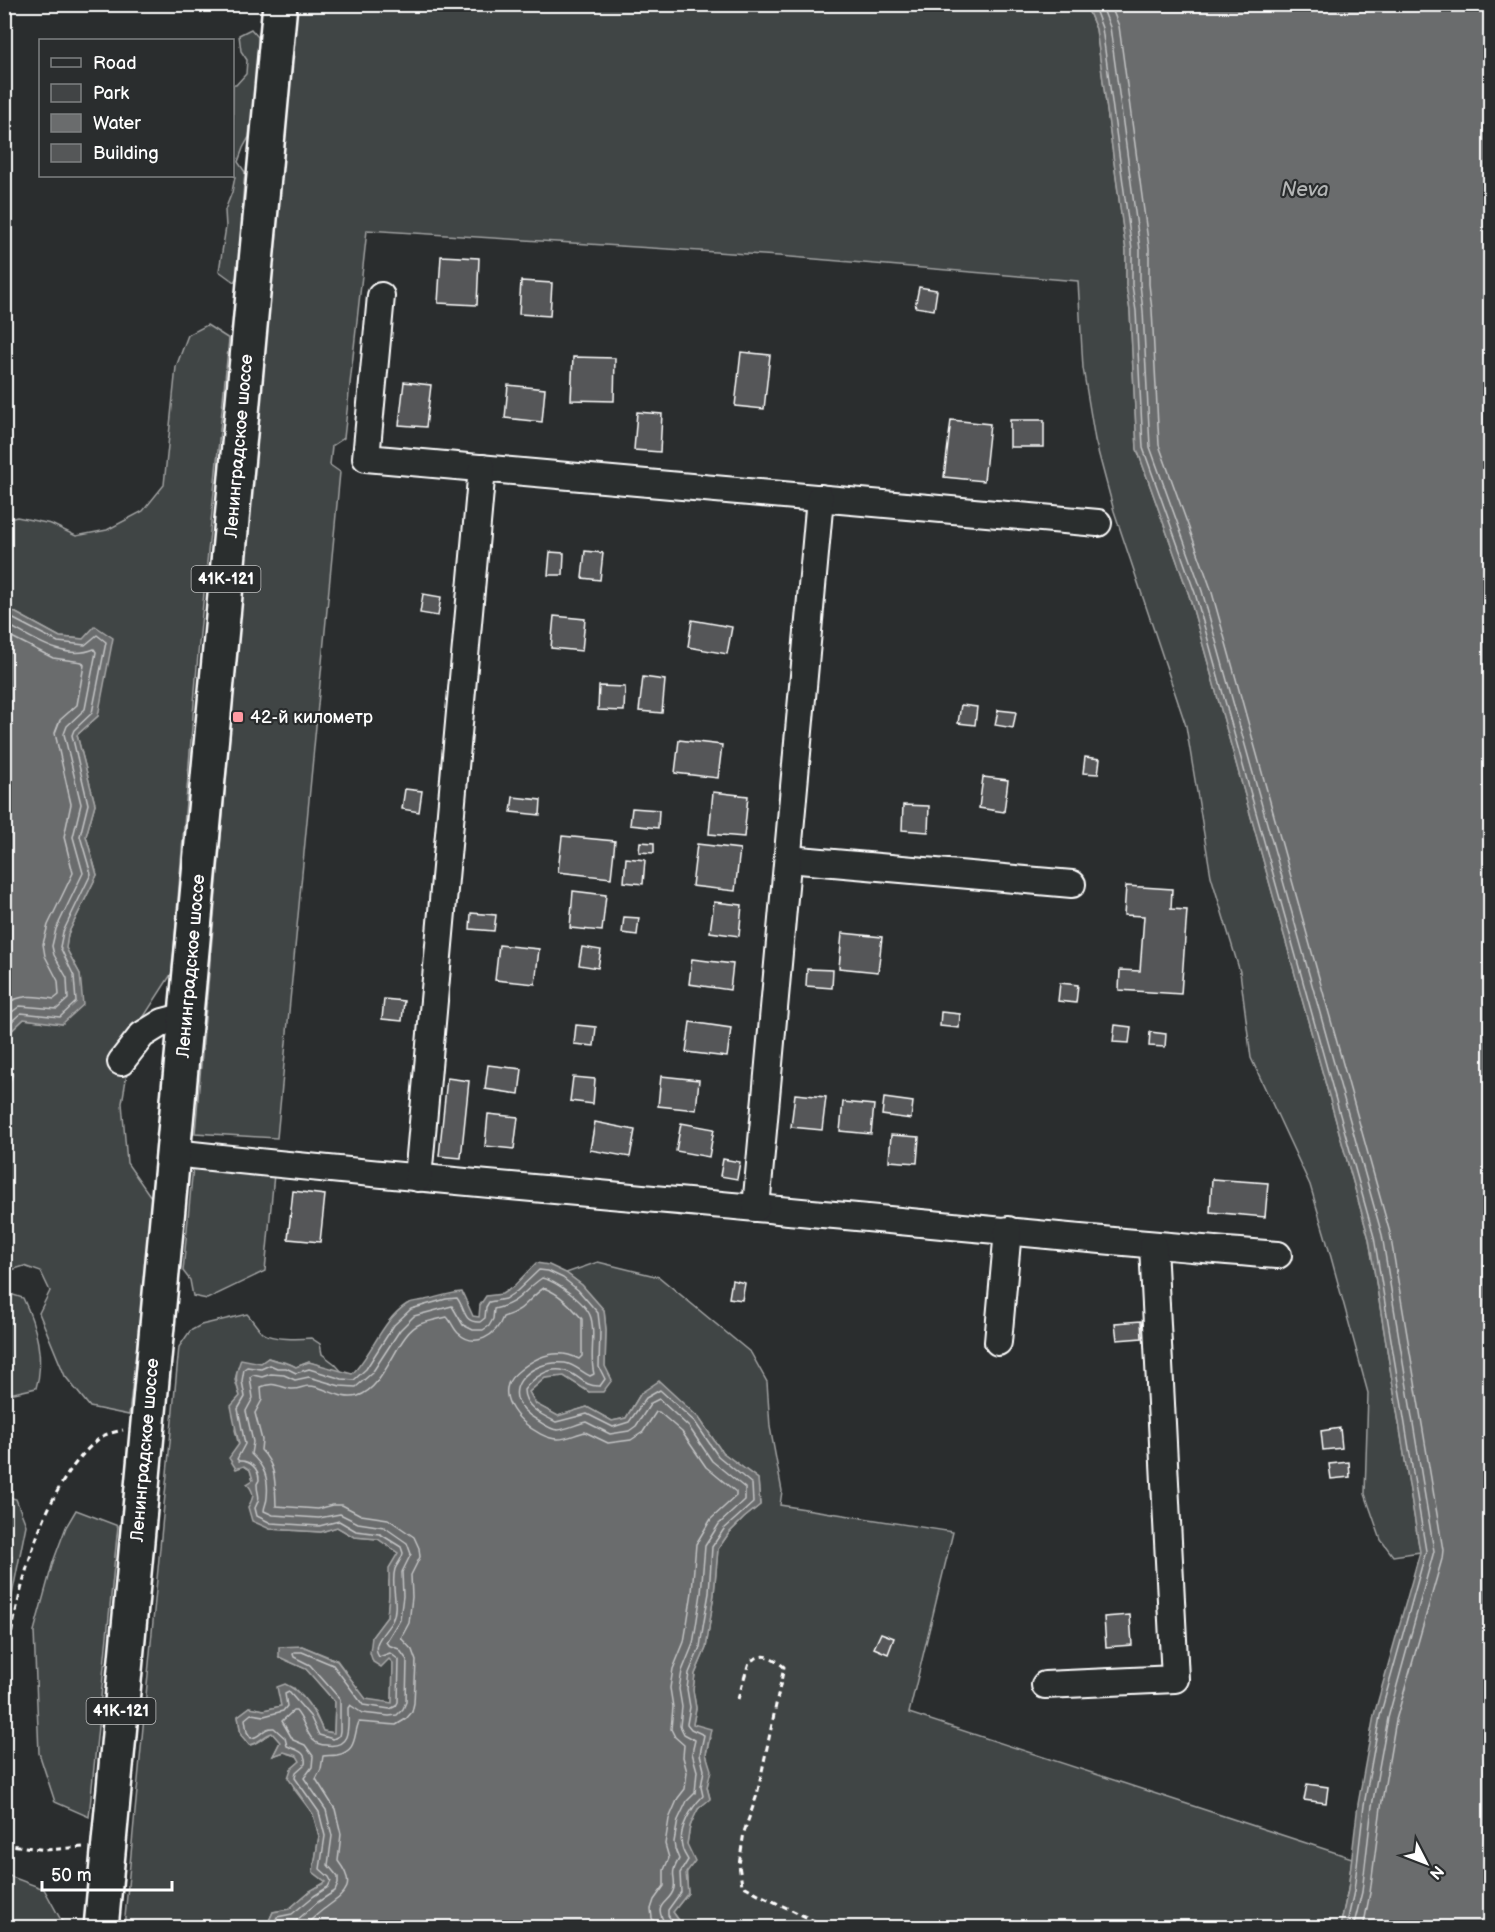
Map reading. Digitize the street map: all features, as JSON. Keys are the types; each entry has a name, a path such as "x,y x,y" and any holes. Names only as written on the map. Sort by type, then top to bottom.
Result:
{"main road":[{"name":"Ленинградское шоссе","path":"101,1928 280,4"}],"street":[{"path":"381,296 366,458 1098,523"},
{"path":"418,1178 482,468"},
{"path":"756,1208 820,498"},
{"path":"788,858 1072,884"},
{"path":"122,1062 142,1035 163,1022 186,1016"},
{"path":"174,1153 418,1178 1153,1245 1278,1254"},
{"path":"998,1342 1008,1230"},
{"path":"1045,1685 1175,1678 1153,1245"}],"path":[{"path":"4,1674 29,1564 48,1509 71,1468 103,1436 148,1423"},
{"path":"738,1699 749,1662 758,1656 772,1657 784,1667 757,1795 744,1832 738,1865 742,1885 829,1928"},
{"path":"4,1844 46,1850 108,1848"}],"green space":[{"path":"294,5 1086,5 1096,29 1126,251 1126,285 1130,311 1137,449 1189,595 1369,1239 1420,1552 1393,1556 1381,1540 1365,1494 1368,1393 1310,1185 1251,1058 1240,972 1211,876 1186,726 1114,511 1095,440 1083,368 1078,281 779,256 367,230 344,438 332,446 330,465 340,472 277,1138 195,1133"},
{"path":"251,29 258,37 260,61 257,113 250,125 249,137 238,162 245,172 242,209 245,235 241,270 234,282 219,271 226,227 225,210 235,177 234,85 246,74 247,60 241,51 239,35"},
{"path":"207,325 229,339 198,654 172,973 134,1032 122,1103 127,1163 153,1200 129,1415 90,1407 65,1376 39,1313 50,1291 41,1272 24,1266 5,1272 4,1098 12,1075 5,1049 5,1037 24,1019 62,1024 80,974 66,948 68,934 97,875 86,836 95,804 77,735 98,716 102,688 84,639 60,637 5,607 5,520 17,517 51,524 76,536 107,530 143,511 164,485 176,367 188,335"},
{"path":"193,1166 274,1174 265,1271 207,1299 193,1296 190,1280 183,1271"},
{"path":"598,1262 659,1277 751,1353 767,1382 770,1427 782,1491 780,1505 953,1532 909,1713 1352,1858 1340,1927 680,1927 682,1924 673,1912 688,1893 687,1849 690,1826 699,1808 710,1798 707,1787 710,1770 706,1754 710,1738 693,1724 696,1708 693,1690 695,1674 706,1648 718,1549 729,1533 760,1505 758,1479 722,1452 699,1418 641,1393 626,1418 612,1421 587,1407 558,1416 535,1404 529,1392 545,1378 564,1376 589,1392 605,1366 604,1310 582,1285 566,1273"},
{"path":"4,1292 23,1298 38,1342 40,1366 36,1388 5,1395"},
{"path":"247,1314 267,1335 311,1338 320,1344 322,1354 343,1373 309,1362 296,1367 268,1358 261,1363 238,1368 235,1380 240,1396 235,1430 244,1466 250,1470 253,1480 254,1498 270,1529 321,1532 337,1527 354,1537 378,1539 398,1553 389,1581 387,1617 372,1637 393,1663 392,1703 366,1700 337,1660 302,1646 279,1657 306,1669 335,1702 334,1733 323,1731 315,1713 294,1688 280,1699 281,1706 264,1710 250,1707 238,1716 241,1735 250,1745 272,1733 280,1742 273,1756 284,1752 297,1756 301,1761 291,1769 294,1789 313,1814 319,1836 313,1872 326,1882 310,1891 289,1909 273,1912 268,1923 256,1927 124,1928 179,1347 190,1331 201,1325"},
{"path":"5,1496 16,1499 26,1525 5,1630 5,1565 12,1557 5,1546"},
{"path":"76,1510 118,1526 89,1817 55,1802 39,1753 34,1631 53,1562 66,1527"},
{"path":"4,1874 44,1889 61,1920 68,1927 5,1927"}],"water":[{"name":"Neva","path":"1086,5 1490,5 1490,1927 1340,1927 1348,1890 1358,1804 1374,1715 1420,1552 1369,1239 1189,595 1137,449 1130,311 1126,285 1126,251 1096,29"},
{"path":"5,607 60,637 83,639 95,626 113,638 98,716 77,735 95,804 86,836 97,875 68,934 66,948 80,974 83,1005 62,1024 24,1019 5,1037"},
{"path":"5,1049 12,1075 4,1098"},
{"path":"536,1263 549,1265 566,1273 582,1285 604,1310 605,1366 612,1380 603,1392 589,1392 564,1376 545,1378 529,1392 536,1404 558,1416 587,1407 612,1421 626,1418 641,1393 659,1381 699,1418 722,1452 758,1479 760,1505 729,1533 718,1549 706,1648 695,1674 693,1690 696,1708 693,1724 711,1729 706,1754 711,1770 707,1787 710,1799 698,1809 690,1826 687,1844 695,1861 686,1873 688,1893 673,1912 682,1925 680,1928 256,1927 268,1923 273,1912 289,1909 310,1891 326,1882 313,1872 319,1836 313,1814 288,1778 291,1769 300,1761 297,1756 284,1752 273,1756 280,1742 272,1733 249,1745 241,1735 238,1716 250,1707 264,1710 281,1706 277,1687 285,1684 298,1692 308,1703 323,1731 334,1733 335,1702 306,1669 279,1657 279,1647 302,1646 337,1661 366,1699 392,1703 393,1663 389,1659 381,1667 373,1662 370,1653 372,1637 387,1617 389,1568 398,1553 378,1539 354,1537 337,1527 321,1532 270,1529 252,1521 248,1507 252,1493 247,1484 253,1480 250,1470 244,1466 236,1469 229,1458 239,1444 231,1406 240,1396 236,1378 241,1359 261,1363 268,1358 296,1367 309,1362 352,1374 391,1319 407,1304 462,1292 473,1316 479,1317 480,1305 486,1296 502,1294 513,1287"}],"building":[{"path":"441,256 479,258 477,305 438,303"},
{"path":"521,281 552,283 550,316 519,314"},
{"path":"919,287 937,290 934,310 915,307"},
{"path":"741,352 770,355 764,409 735,406"},
{"path":"573,357 615,358 614,401 571,400"},
{"path":"404,382 431,385 426,427 399,425"},
{"path":"508,385 545,389 542,422 505,418"},
{"path":"637,412 662,414 660,452 634,450"},
{"path":"951,420 990,424 984,481 944,477"},
{"path":"1010,420 1044,420 1044,447 1010,447"},
{"path":"585,551 603,553 600,580 582,578"},
{"path":"550,552 564,553 563,575 548,575"},
{"path":"423,594 441,597 438,616 420,613"},
{"path":"554,616 585,619 582,651 551,648"},
{"path":"692,620 732,627 727,654 688,647"},
{"path":"643,677 665,680 662,713 639,711"},
{"path":"599,686 625,687 624,711 598,710"},
{"path":"961,705 977,707 975,725 958,723"},
{"path":"998,710 1016,712 1013,728 995,725"},
{"path":"679,740 722,745 718,778 675,773"},
{"path":"1085,757 1100,759 1098,774 1083,773"},
{"path":"983,777 1008,780 1004,812 979,808"},
{"path":"405,789 422,791 419,812 402,809"},
{"path":"713,792 748,796 744,837 709,834"},
{"path":"513,797 541,800 540,815 511,812"},
{"path":"903,805 929,806 928,832 902,830"},
{"path":"632,808 659,810 658,828 630,825"},
{"path":"562,836 615,841 611,878 558,872"},
{"path":"640,842 654,843 654,853 639,852"},
{"path":"697,844 740,849 735,891 692,886"},
{"path":"626,858 645,860 643,884 624,882"},
{"path":"1126,886 1172,889 1171,909 1187,910 1181,994 1119,990 1120,970 1140,971 1144,916 1124,915"},
{"path":"573,891 606,895 602,931 570,928"},
{"path":"714,902 742,905 739,936 710,932"},
{"path":"471,913 496,915 494,931 470,929"},
{"path":"624,917 639,918 637,935 622,933"},
{"path":"842,933 882,937 878,972 839,968"},
{"path":"499,945 539,949 535,984 495,980"},
{"path":"582,947 601,950 598,968 579,965"},
{"path":"692,959 733,964 730,990 689,984"},
{"path":"807,969 833,970 832,988 806,986"},
{"path":"1060,983 1078,985 1076,1003 1058,1001"},
{"path":"384,999 404,1001 402,1021 382,1019"},
{"path":"941,1012 960,1014 959,1028 940,1026"},
{"path":"690,1022 731,1028 727,1057 686,1052"},
{"path":"576,1025 596,1027 594,1046 574,1044"},
{"path":"1115,1025 1131,1027 1129,1043 1113,1042"},
{"path":"1150,1032 1166,1034 1165,1047 1149,1046"},
{"path":"488,1065 522,1069 519,1094 485,1089"},
{"path":"661,1076 699,1080 696,1110 658,1106"},
{"path":"573,1077 595,1079 593,1104 570,1101"},
{"path":"447,1078 469,1081 461,1158 439,1156"},
{"path":"795,1094 826,1097 822,1130 791,1127"},
{"path":"884,1098 913,1102 911,1119 882,1115"},
{"path":"843,1102 874,1105 871,1134 840,1131"},
{"path":"488,1114 518,1117 514,1149 485,1146"},
{"path":"595,1122 635,1130 630,1157 590,1150"},
{"path":"681,1123 714,1129 709,1157 676,1151"},
{"path":"891,1135 919,1137 917,1163 889,1161"},
{"path":"723,1159 740,1162 737,1179 720,1176"},
{"path":"1212,1179 1268,1183 1265,1217 1210,1212"},
{"path":"293,1191 325,1195 320,1242 288,1239"},
{"path":"732,1280 745,1283 742,1300 729,1298"},
{"path":"1141,1321 1142,1338 1117,1340 1115,1323"},
{"path":"1340,1428 1342,1448 1323,1450 1321,1431"},
{"path":"1349,1462 1350,1477 1331,1479 1329,1464"},
{"path":"1130,1615 1132,1645 1106,1647 1104,1617"},
{"path":"881,1633 894,1638 888,1654 874,1648"},
{"path":"1307,1784 1328,1787 1326,1803 1304,1800"}],"place":[{"name":"42-й километр","path":"238,717"}]}
